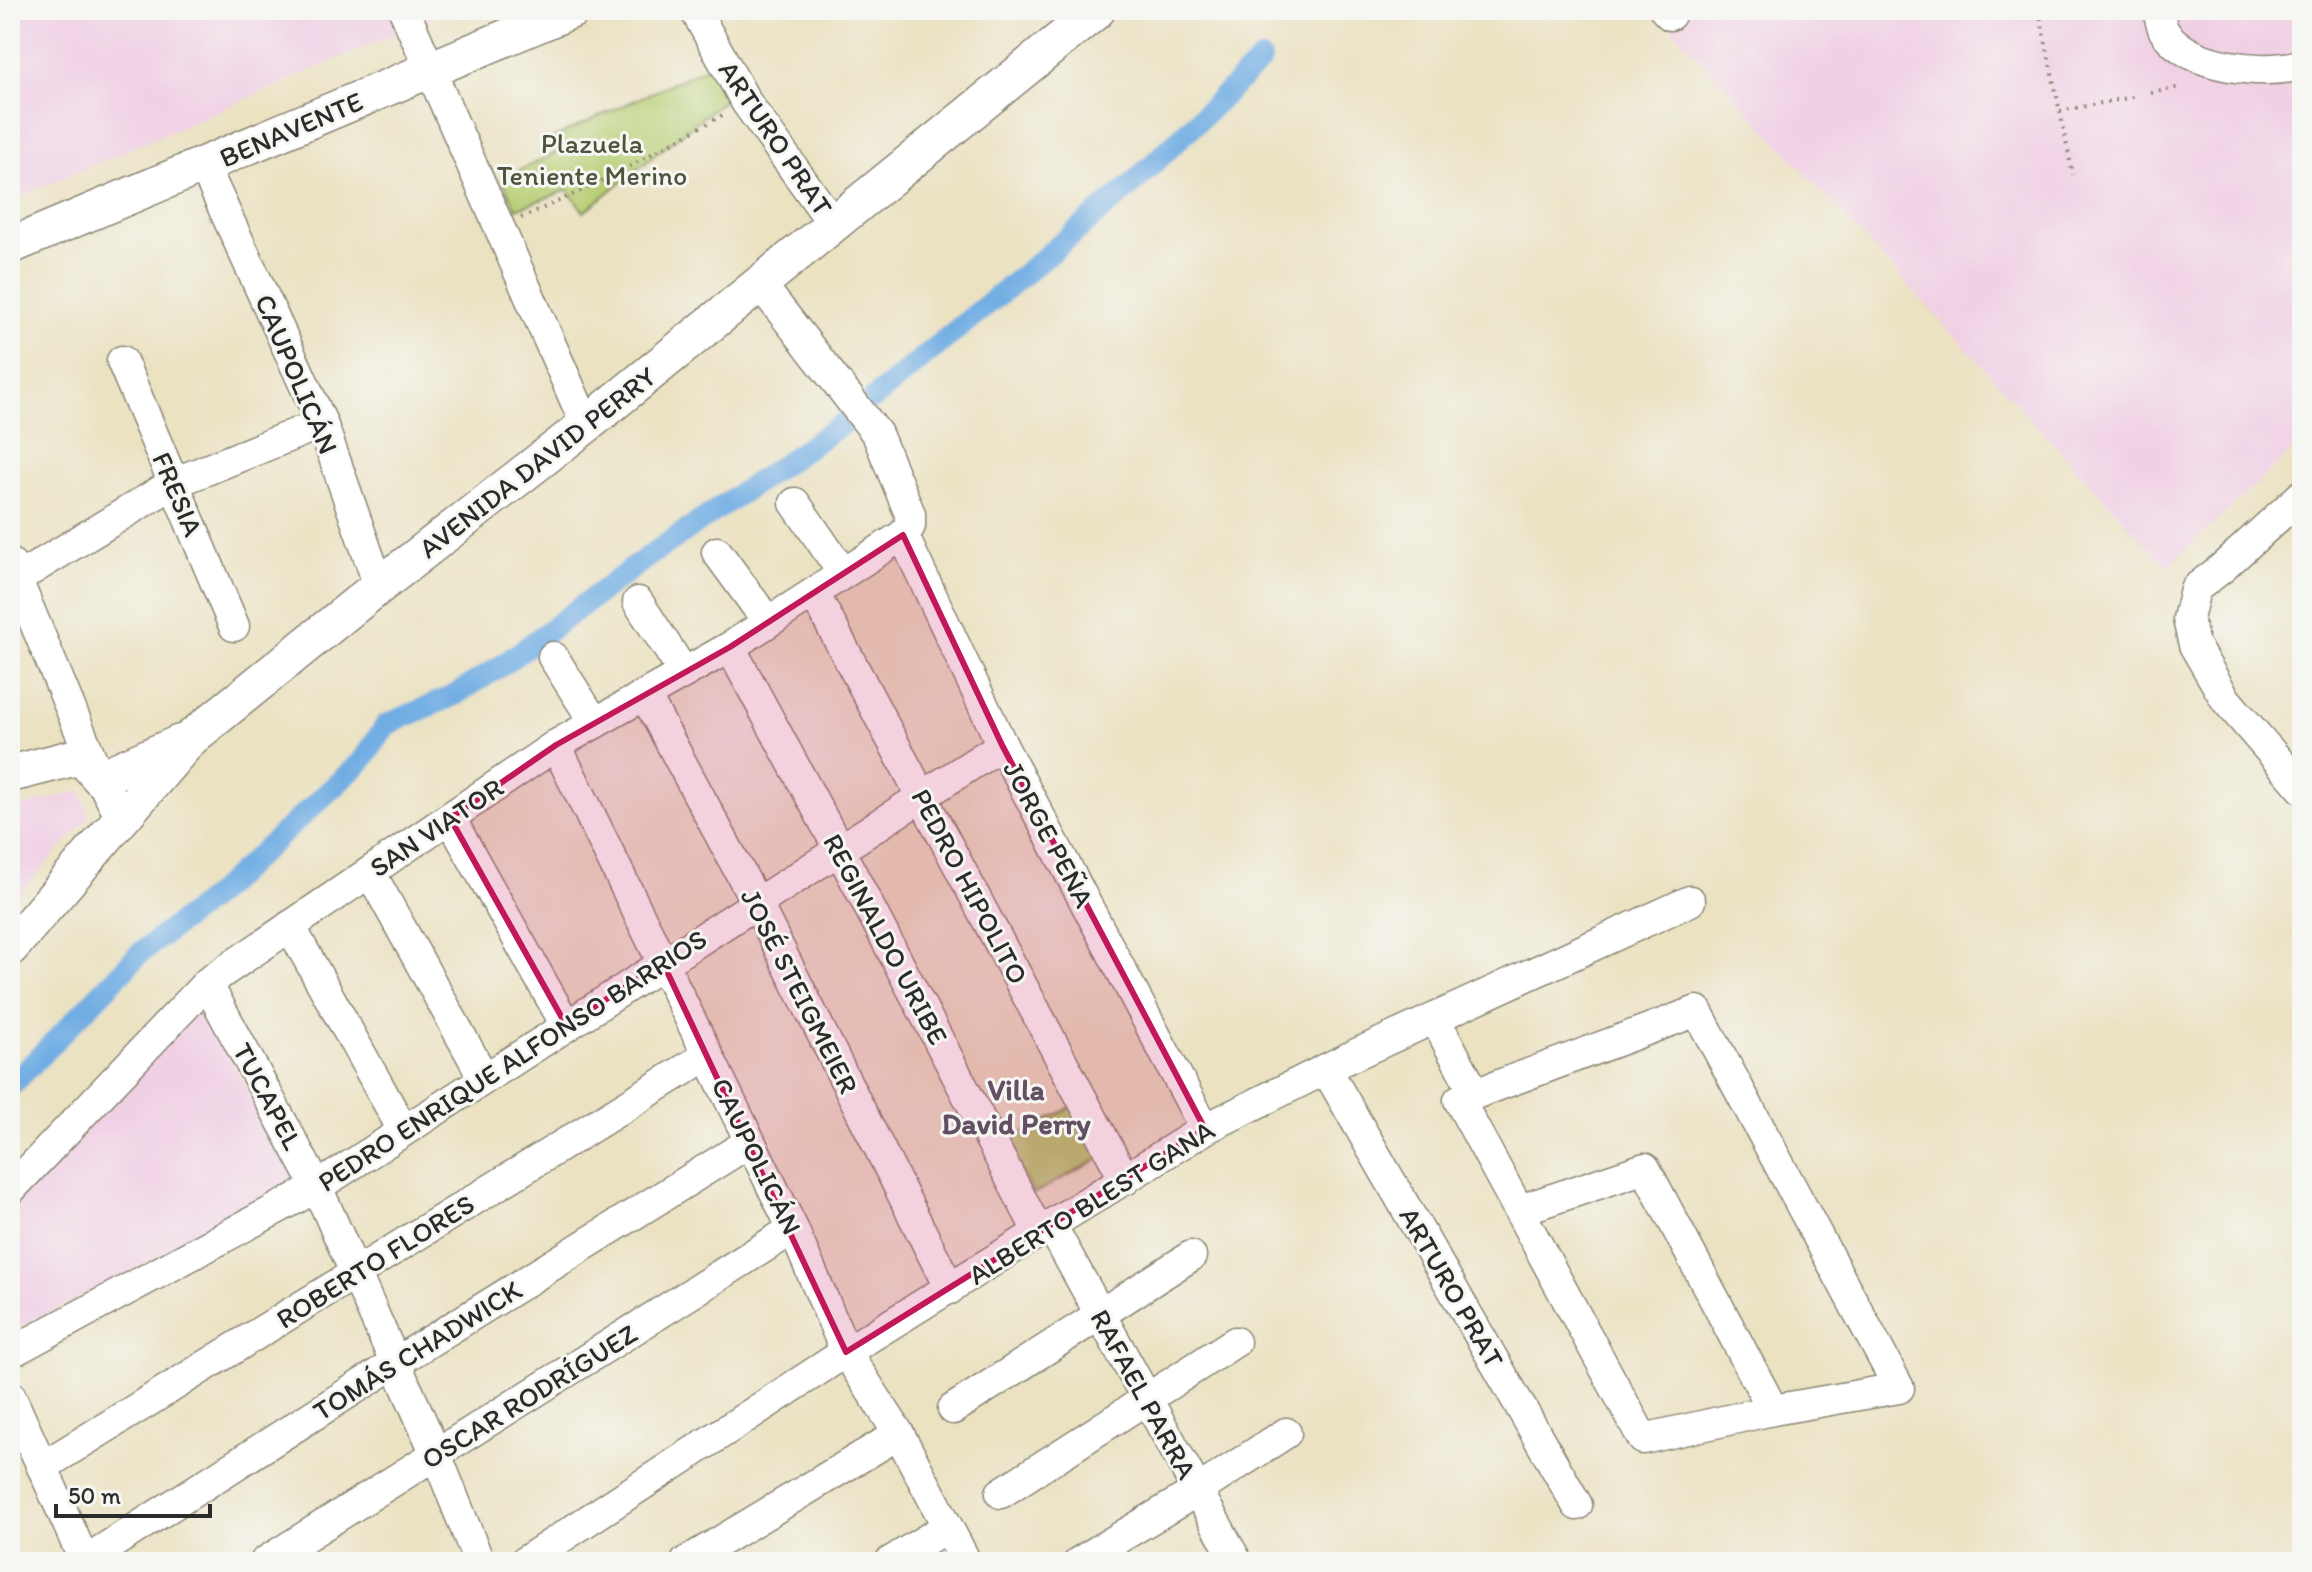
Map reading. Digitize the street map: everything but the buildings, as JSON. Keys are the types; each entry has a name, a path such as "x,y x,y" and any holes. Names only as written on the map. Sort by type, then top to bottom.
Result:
{"main road":[{"name":"BENAVENTE","path":"10,246 572,10"},
{"name":"AVENIDA DAVID PERRY","path":"10,948 191,738 761,285 1097,10"},
{"path":"10,774 81,756 100,778 191,738"}],"street":[{"path":"404,10 586,425"},
{"name":"ARTURO PRAT","path":"695,10 746,102 834,225"},
{"path":"2158,10 2164,32 2179,45 2223,65 2253,70 2302,65"},
{"name":"CAUPOLICÁN","path":"204,166 322,423 379,586"},
{"name":"JORGE PEÑA","path":"761,285 877,434 910,514 906,530 1002,745 1205,1129"},
{"name":"FRESIA","path":"122,361 234,626"},
{"path":"121,818 100,778 12,575 174,483 322,423"},
{"path":"2302,495 2195,589 2188,619 2194,645 2226,700 2302,788"},
{"path":"795,503 843,573"},
{"name":"SAN VIATOR","path":"10,1190 207,983 556,745 730,647 906,530"},
{"path":"717,552 768,622"},
{"name":"PEDRO HIPOLITO","path":"814,593 1125,1180"},
{"path":"638,602 684,673"},
{"name":"REGINALDO URIBE","path":"730,647 1046,1230"},
{"path":"553,657 595,723"},
{"name":"JOSÉ STEIGMEIER","path":"645,695 756,902 950,1289"},
{"name":"CAUPOLICÁN","path":"556,745 793,1229 846,1352 899,1434 966,1562"},
{"name":"PEDRO ENRIQUE ALFONSO BARRIOS","path":"10,1353 317,1187 1002,745"},
{"path":"450,818 566,1025"},
{"path":"370,872 484,1078"},
{"name":"ALBERTO BLEST GANA","path":"524,1562 846,1352 1205,1129 1326,1069 1690,901"},
{"path":"290,926 403,1130"},
{"name":"TUCAPEL","path":"207,983 317,1187 436,1454 479,1562"},
{"path":"1697,1011 1899,1388 1773,1410 1643,1439 1459,1100 1474,1092 1697,1011"},
{"path":"1435,1019 1474,1092"},
{"name":"ROBERTO FLORES","path":"42,1467 708,1055"},
{"name":"ARTURO PRAT","path":"1326,1069 1577,1505"},
{"name":"TOMÁS CHADWICK","path":"85,1561 750,1142"},
{"path":"1520,1210 1645,1168 1773,1410"},
{"name":"OSCAR RODRÍGUEZ","path":"265,1562 793,1229"},
{"name":"RAFAEL PARRA","path":"1046,1230 1100,1315 1237,1562"},
{"path":"953,1409 1191,1256"},
{"path":"1001,1493 1235,1342"},
{"path":"10,1395 85,1561"},
{"path":"1079,1562 1286,1433"},
{"path":"686,1562 899,1434"},
{"path":"890,1562 947,1527"}],"path":[{"path":"2039,10 2073,175"},
{"path":"2151,93 2180,87"},
{"path":"2060,111 2133,97"},
{"path":"499,228 601,182 746,102"}],"highlighted area":[{"path":"903,535 1002,745 1205,1129 846,1352 663,963 566,1025 450,818 556,745 730,647"}],"shaded area":[{"path":"10,10 451,10 10,201"},
{"path":"1655,10 2302,10 2302,442 2167,567"},
{"path":"81,791 89,817 10,904 10,809"},
{"path":"203,1008 294,1176 191,1239 102,1287 10,1331 10,1211"}],"green space":[{"name":"Plazuela Teniente Merino","path":"712,65 730,95 584,212 568,190 516,209 502,179 557,152 552,138"},
{"path":"1078,1103 1106,1155 1033,1194 1005,1143"}],"waterway":[{"path":"874,398 1125,191 1261,60"},
{"path":"10,1087 140,953 213,897 362,761 386,725 455,695 501,666 649,556 851,418"}],"district":[{"name":"Villa David Perry","path":"1016,1106"}]}
